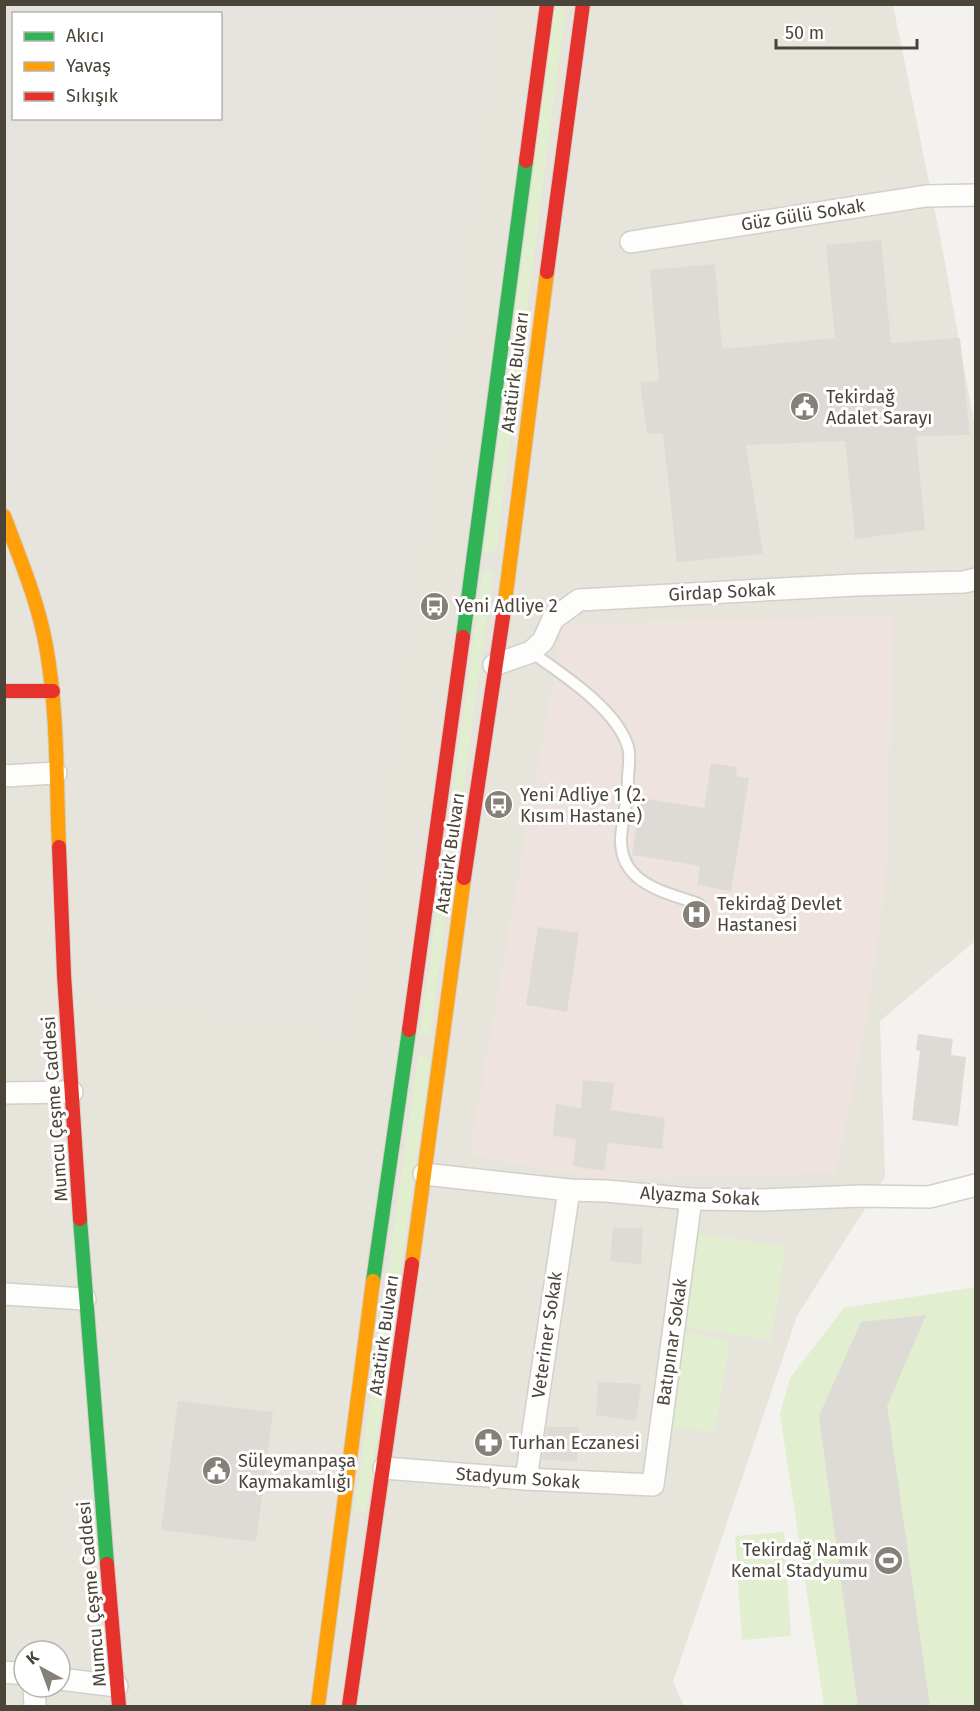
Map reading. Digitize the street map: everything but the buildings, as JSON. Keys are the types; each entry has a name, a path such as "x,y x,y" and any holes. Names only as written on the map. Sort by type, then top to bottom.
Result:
{"main road":[{"name":"Atatürk Bulvarı","path":"318,1707 365,1341 444,781 548,4"},
{"name":"Atatürk Bulvarı","path":"349,1707 494,665 511,562 526,429 583,4"},
{"name":"Mumcu Çeşme Caddesi","path":"4,516 35,601 46,645 53,691 64,975 85,1299 118,1696"},
{"path":"4,691 53,691"}],"street":[{"name":"Güz Gülü Sokak","path":"631,242 927,196 975,195"},
{"name":"Girdap Sokak","path":"531,652 543,641 553,619 579,600 856,585 964,582 975,579"},
{"path":"494,665 531,652"},
{"path":"4,776 56,773"},
{"path":"4,1093 72,1092"},
{"name":"Alyazma Sokak","path":"424,1174 569,1190 691,1199 929,1197 975,1185"},
{"name":"Veteriner Sokak","path":"526,1479 569,1190"},
{"name":"Batıpınar Sokak","path":"653,1485 691,1199"},
{"path":"4,1294 85,1299"},
{"name":"Stadyum Sokak","path":"384,1468 526,1479 653,1485"},
{"path":"72,1683 118,1696"}],"lane":[{"path":"531,652 577,684 615,721 628,748 628,790 621,841 627,867 644,884 699,904"}],"shaded area":[{"path":"5,5 893,5 941,241 975,427 975,941 880,1021 885,1177 797,1316 673,1682 684,1706 5,1706"},
{"path":"5,5 498,5 348,1031 93,993 68,671 39,562 5,469"},
{"name":"Tekirdağ Devlet Hastanesi","path":"894,616 886,878 866,1023 836,1173 604,1180 469,1155 563,624"}],"green space":[{"path":"555,5 566,5 496,552 484,552"},
{"path":"483,571 493,572 430,1035 420,1035"},
{"path":"418,1056 431,1058 366,1512 354,1511"},
{"path":"691,1232 786,1247 771,1340 676,1326"},
{"name":"Tekirdağ Namık Kemal Stadyumu","path":"975,1287 975,1706 824,1706 780,1414 790,1378 844,1308"},
{"path":"678,1331 730,1340 715,1433 663,1425"},
{"path":"784,1532 791,1636 742,1640 735,1536"}],"traffic: fast":[{"path":"463,637 526,161"},
{"path":"373,1281 409,1030"},
{"path":"80,1219 107,1564"}],"traffic: slow":[{"path":"503,617 547,272"},
{"path":"4,516 33,596 46,646 55,721 59,847"},
{"path":"412,1264 464,878"},
{"path":"318,1706 373,1281"}],"traffic: jam":[{"path":"526,161 547,4"},
{"path":"547,272 583,4"},
{"path":"464,878 503,617"},
{"path":"409,1030 463,637"},
{"path":"4,691 53,691"},
{"path":"59,847 64,975 80,1219"},
{"path":"349,1706 412,1264"},
{"path":"107,1564 119,1706"}],"place":[{"name":"Tekirdağ Adalet Sarayı","path":"805,407"},
{"name":"Yeni Adliye 2","path":"434,606"},
{"name":"Yeni Adliye 1 (2. Kısım Hastane)","path":"499,805"},
{"name":"Tekirdağ Devlet Hastanesi","path":"696,914"},
{"name":"Turhan Eczanesi","path":"488,1443"},
{"name":"Süleymanpaşa Kaymakamlığı","path":"217,1471"},
{"name":"Tekirdağ Namık Kemal Stadyumu","path":"889,1560"}]}
